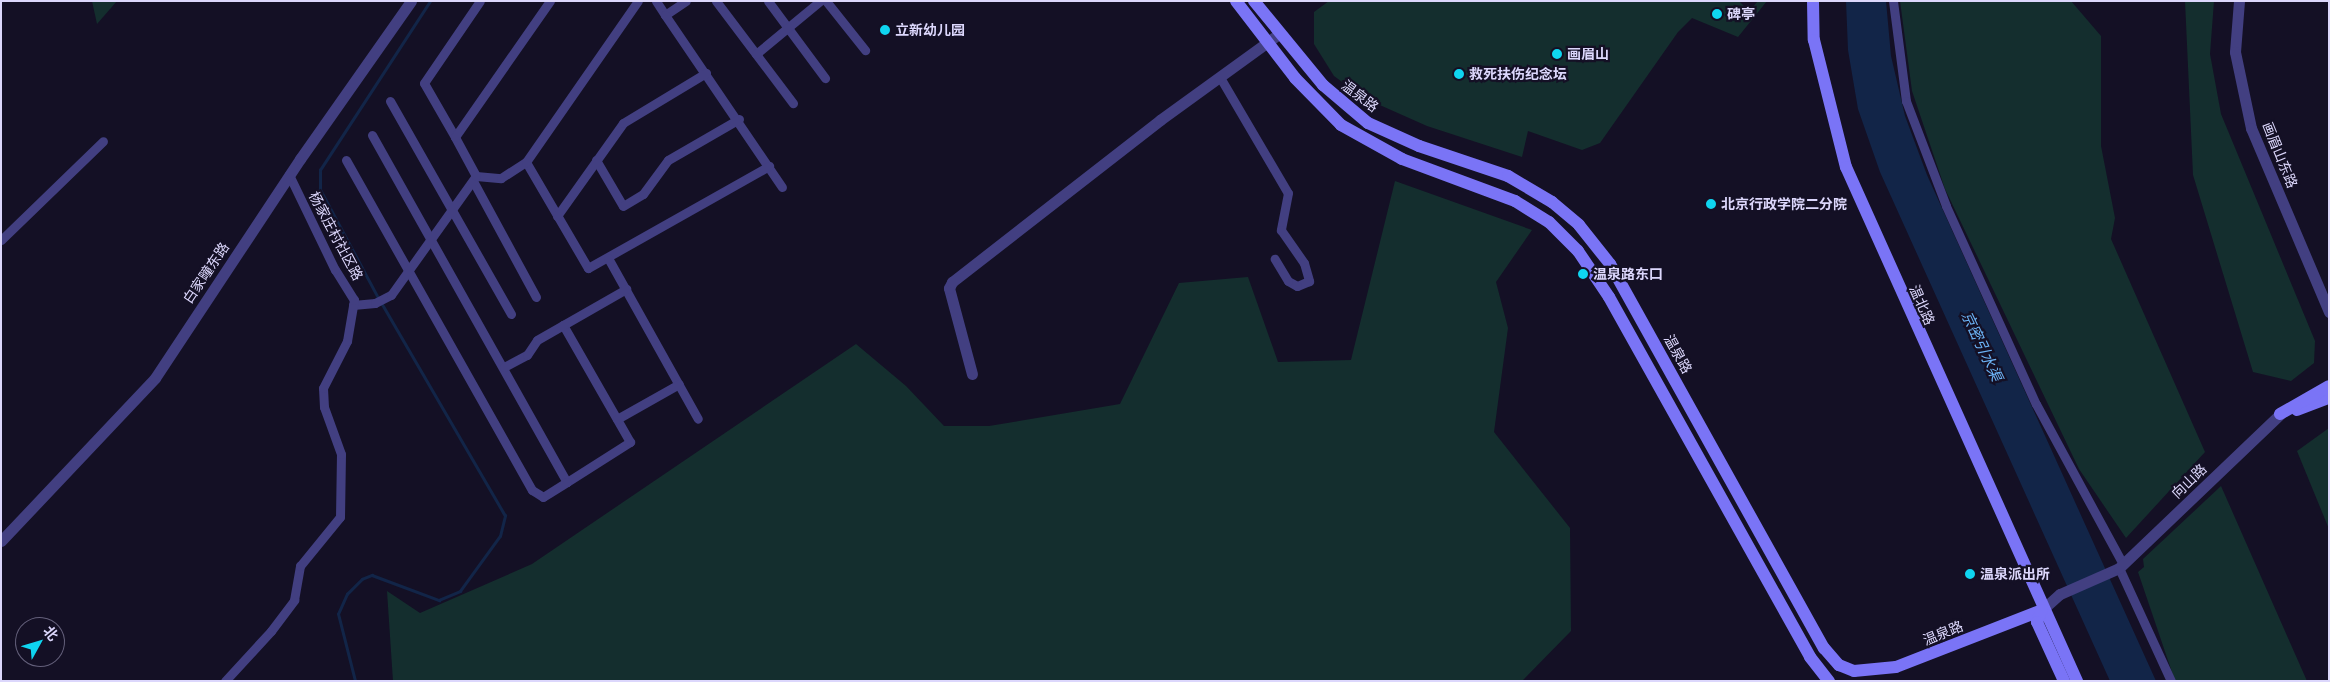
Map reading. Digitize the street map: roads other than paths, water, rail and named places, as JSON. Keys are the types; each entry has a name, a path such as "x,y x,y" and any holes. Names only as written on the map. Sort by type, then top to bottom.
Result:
{"main road":[{"path":"1236,1 1317,104 1341,125 1402,159 1516,201 1549,222 1578,251 1609,297 1810,657 1828,681"},
{"name":"温泉路","path":"1254,1 1279,34 1323,85 1368,123 1419,146 1508,176 1552,202 1584,231 1610,264 1824,648 1839,665 1854,670 1896,667 2042,610"},
{"name":"温北路","path":"1813,1 1814,40 1846,166 2042,610 2076,681"},
{"name":"向山路","path":"2280,414 2329,386"},
{"name":"向山路","path":"2280,414 2329,398"},
{"path":"2042,610 2037,622 2064,681"},
{"path":"1810,657 1821,662 1824,648"}],"street":[{"name":"白家疃东路","path":"1,540 155,378 289,175 411,1"},
{"path":"480,1 424,83 455,137 536,297"},
{"path":"455,137 550,1"},
{"path":"475,178 501,178 526,162 638,1"},
{"path":"656,1 739,119 782,187"},
{"path":"666,15 686,1"},
{"path":"716,1 793,103"},
{"path":"768,1 825,78"},
{"path":"756,54 820,1"},
{"path":"826,1 865,50"},
{"path":"1892,1 1906,101 1946,206 2036,404 2121,566 2171,681"},
{"name":"画眉山东路","path":"2239,1 2236,52 2251,128 2329,312"},
{"path":"972,374 949,288 952,282 1160,120 1221,79 1279,34"},
{"path":"557,216 623,123 706,73"},
{"path":"1221,79 1288,192 1281,230 1304,263 1309,280 1298,286 1288,281 1275,259"},
{"path":"390,101 511,314"},
{"path":"596,160 623,206 643,194 668,160 739,119"},
{"path":"372,135 433,237 568,482"},
{"path":"1,240 103,141"},
{"path":"346,160 410,269 532,490 543,497 630,442 563,325"},
{"path":"526,162 588,268 769,166"},
{"name":"杨家庄村社区路","path":"289,175 322,246 354,300 354,305"},
{"path":"225,681 271,631 294,600 300,566 340,517 341,454 324,407 323,388 348,341 354,305 379,301 391,295 475,178"},
{"path":"608,258 698,419"},
{"path":"504,367 527,355 537,340 626,289"},
{"path":"617,419 679,384"},
{"name":"向山路","path":"2042,610 2060,594 2121,566 2280,414"}],"water":[{"name":"京密引水渠","path":"1846,1 1886,1 1891,56 1905,116 1927,175 2156,681 2110,681 1880,172 1858,109 1848,50"}],"waterway":[{"path":"378,298 320,190 320,170 430,1"},
{"path":"355,681 338,614 347,594 362,579 372,575 439,600 460,591 500,536 505,516 381,303"}],"place":[{"name":"碑亭","path":"1717,14"},
{"name":"立新幼儿园","path":"885,30"},
{"name":"画眉山","path":"1557,54"},
{"name":"救死扶伤纪念坛","path":"1459,74"},
{"name":"北京行政学院二分院","path":"1711,204"},
{"name":"温泉路东口","path":"1583,274"},
{"name":"温泉派出所","path":"1970,574"}]}
